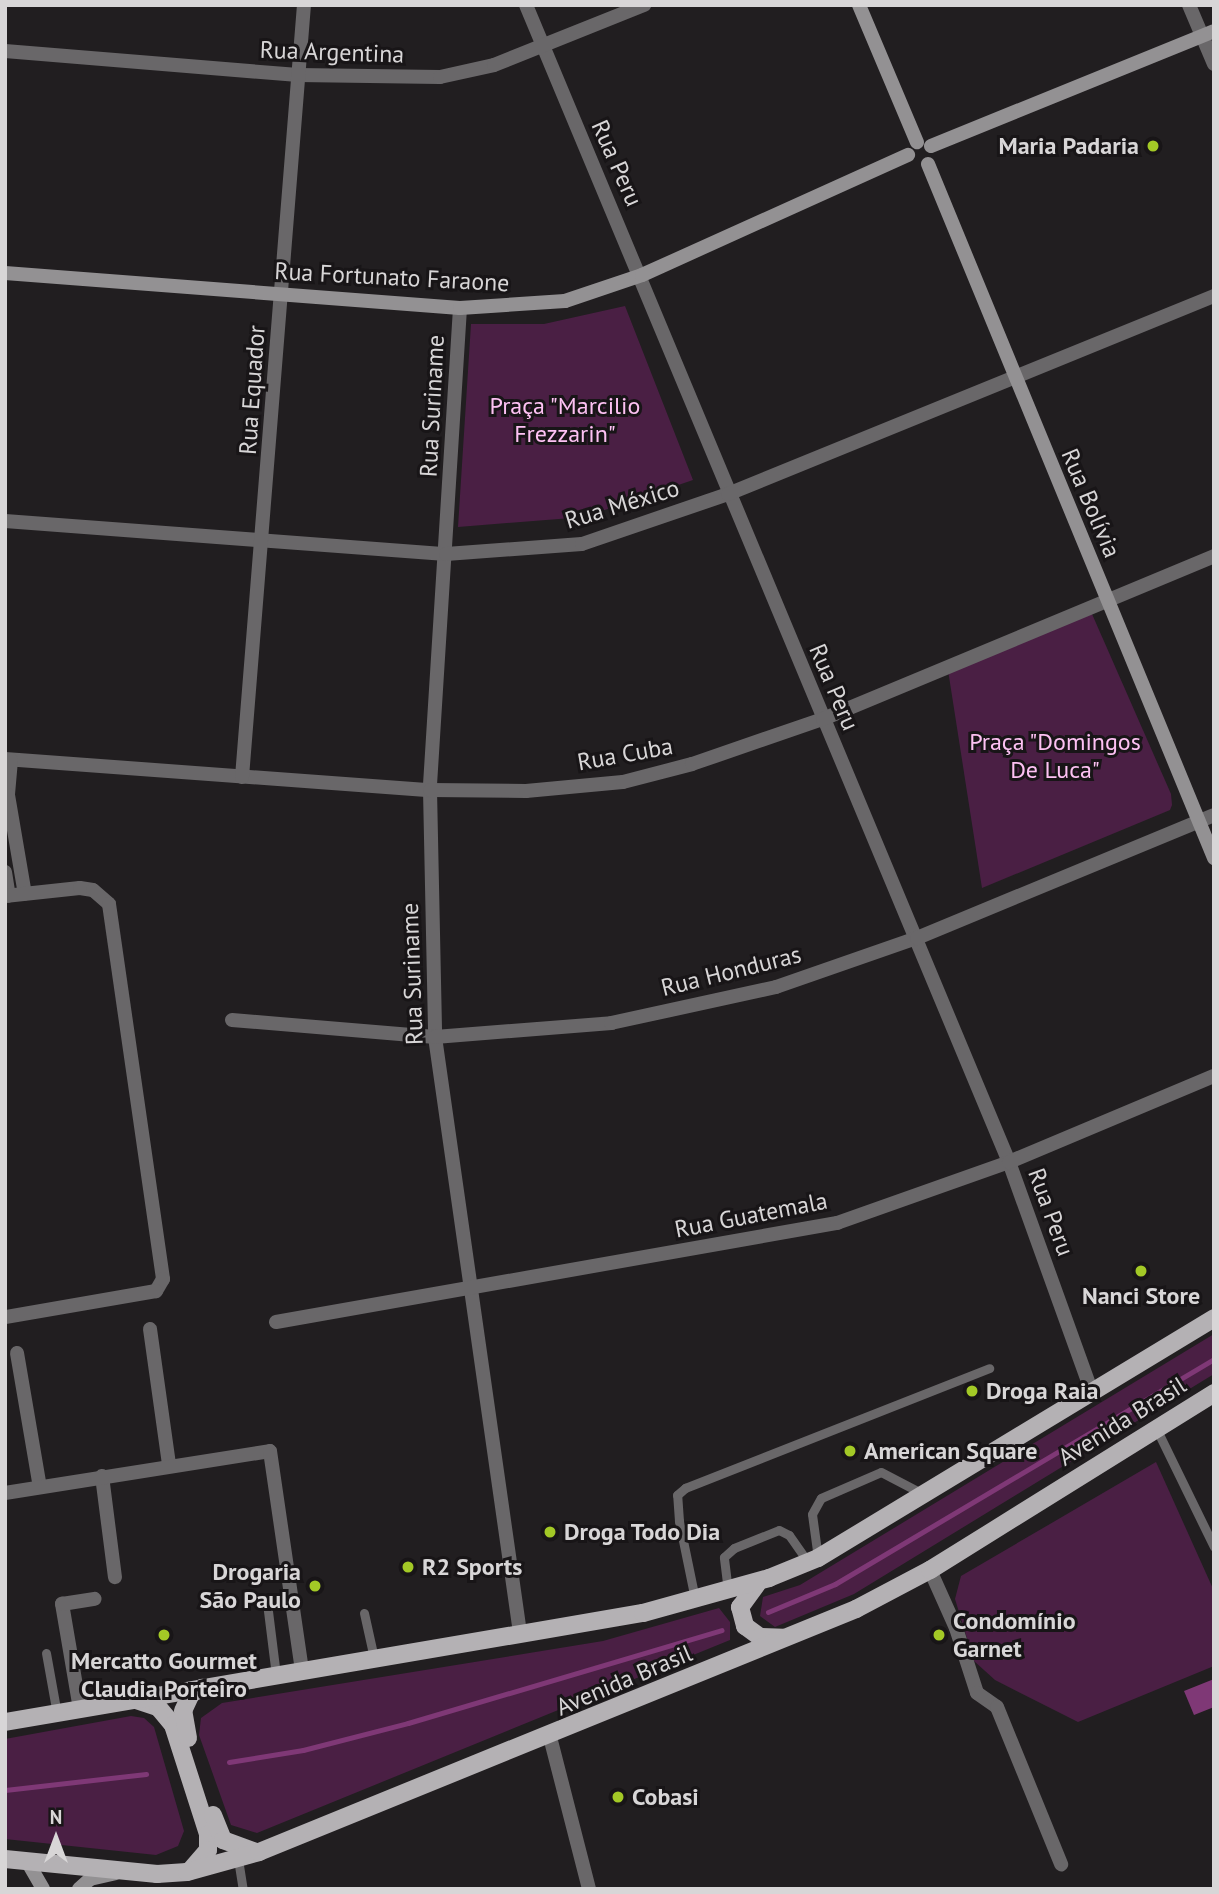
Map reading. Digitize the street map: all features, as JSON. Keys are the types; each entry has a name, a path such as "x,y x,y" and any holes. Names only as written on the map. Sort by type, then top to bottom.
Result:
{"main road":[{"name":"Rua Bolívia","path":"859,5 927,151 1014,377 1214,858"},
{"path":"909,158 1208,33"},
{"path":"909,158 919,166 927,151"},
{"name":"Rua Fortunato Faraone","path":"5,274 460,308 565,301 642,275 909,158"},
{"name":"Avenida Brasil","path":"5,1722 696,1601 769,1578 813,1560 1214,1318"},
{"name":"Avenida Brasil","path":"5,1859 121,1872 187,1872 259,1852 550,1737 856,1609 930,1570 1214,1393"},
{"path":"769,1578 748,1591 741,1617 760,1637 789,1638"},
{"path":"202,1688 186,1702 183,1722 218,1831 233,1847 259,1852"},
{"path":"131,1700 158,1707 167,1714 197,1797 210,1842 204,1858 187,1872"},
{"path":"27,1861 43,1889"},
{"path":"79,1889 90,1879 121,1872"}],"street":[{"name":"Rua Equador","path":"242,778 304,5"},
{"name":"Rua Peru","path":"526,5 642,275 728,494 1009,1162 1091,1390"},
{"name":"Rua Argentina","path":"5,51 298,75 440,77 494,65 644,5"},
{"path":"1189,5 1208,33 1214,64"},
{"name":"Rua México","path":"5,521 446,554 582,544 728,494 1214,296"},
{"name":"Rua Suriname","path":"460,308 429,790 435,1037 520,1633"},
{"name":"Rua Cuba","path":"8,760 429,790 526,791 623,782 692,764 823,719 1214,555"},
{"path":"8,760 8,794 25,894"},
{"name":"Rua Honduras","path":"232,1020 435,1037 611,1023 776,987 917,938 1214,815"},
{"path":"5,872 7,896 80,888 93,890 109,904 163,1279 156,1291 5,1317"},
{"name":"Rua Guatemala","path":"276,1322 837,1223 1009,1162 1214,1076"},
{"path":"150,1329 169,1465"},
{"path":"17,1353 40,1487"},
{"path":"5,1493 270,1451 302,1671"},
{"path":"103,1476 115,1577"},
{"path":"930,1570 956,1628 977,1693 997,1707 1061,1864"},
{"path":"80,1709 62,1604 95,1599"},
{"path":"550,1737 589,1889"}],"lane":[{"path":"696,1601 679,1521 677,1495 684,1488 989,1368"},
{"path":"1156,1429 1214,1547"},
{"path":"813,1560 812,1514 821,1498 881,1472 923,1494"},
{"path":"728,1591 724,1557 734,1548 779,1530 789,1535 813,1560"},
{"path":"267,1603 276,1675"},
{"path":"365,1613 374,1658"},
{"path":"46,1653 57,1714"},
{"path":"238,1859 243,1889"}],"green space":[{"name":"Praça \"Marcilio Frezzarin\"","path":"625,306 693,480 584,517 458,527 471,324 544,324"},
{"name":"Praça \"Domingos De Luca\"","path":"1092,614 1171,794 1170,810 982,888 948,670"},
{"path":"1214,1334 1214,1374 854,1594 775,1627 760,1616 763,1597 800,1585"},
{"path":"1156,1462 1214,1591 1214,1666 1078,1722 995,1680 974,1661 955,1599 961,1576"},
{"path":"719,1608 730,1622 730,1640 257,1833 231,1825 199,1735 201,1718 222,1703 603,1641"},
{"path":"131,1716 144,1718 154,1727 184,1831 178,1846 156,1855 5,1839 5,1739"}],"shaded area":[{"path":"1214,1679 1214,1707 1194,1715 1184,1691"}],"waterway":[{"path":"768,1612 835,1584 1214,1359"},
{"path":"229,1762 303,1750 408,1723 722,1630"},
{"path":"5,1790 146,1774"}],"place":[{"name":"Maria Padaria","path":"1153,146"},
{"name":"Nanci Store","path":"1141,1271"},
{"name":"Droga Raia","path":"972,1391"},
{"name":"American Square","path":"850,1451"},
{"name":"Droga Todo Dia","path":"550,1532"},
{"name":"R2 Sports","path":"408,1567"},
{"name":"Drogaria São Paulo","path":"315,1586"},
{"name":"Mercatto Gourmet Claudia Porteiro","path":"164,1635"},
{"name":"Condomínio Garnet","path":"939,1635"},
{"name":"Cobasi","path":"618,1797"}]}
